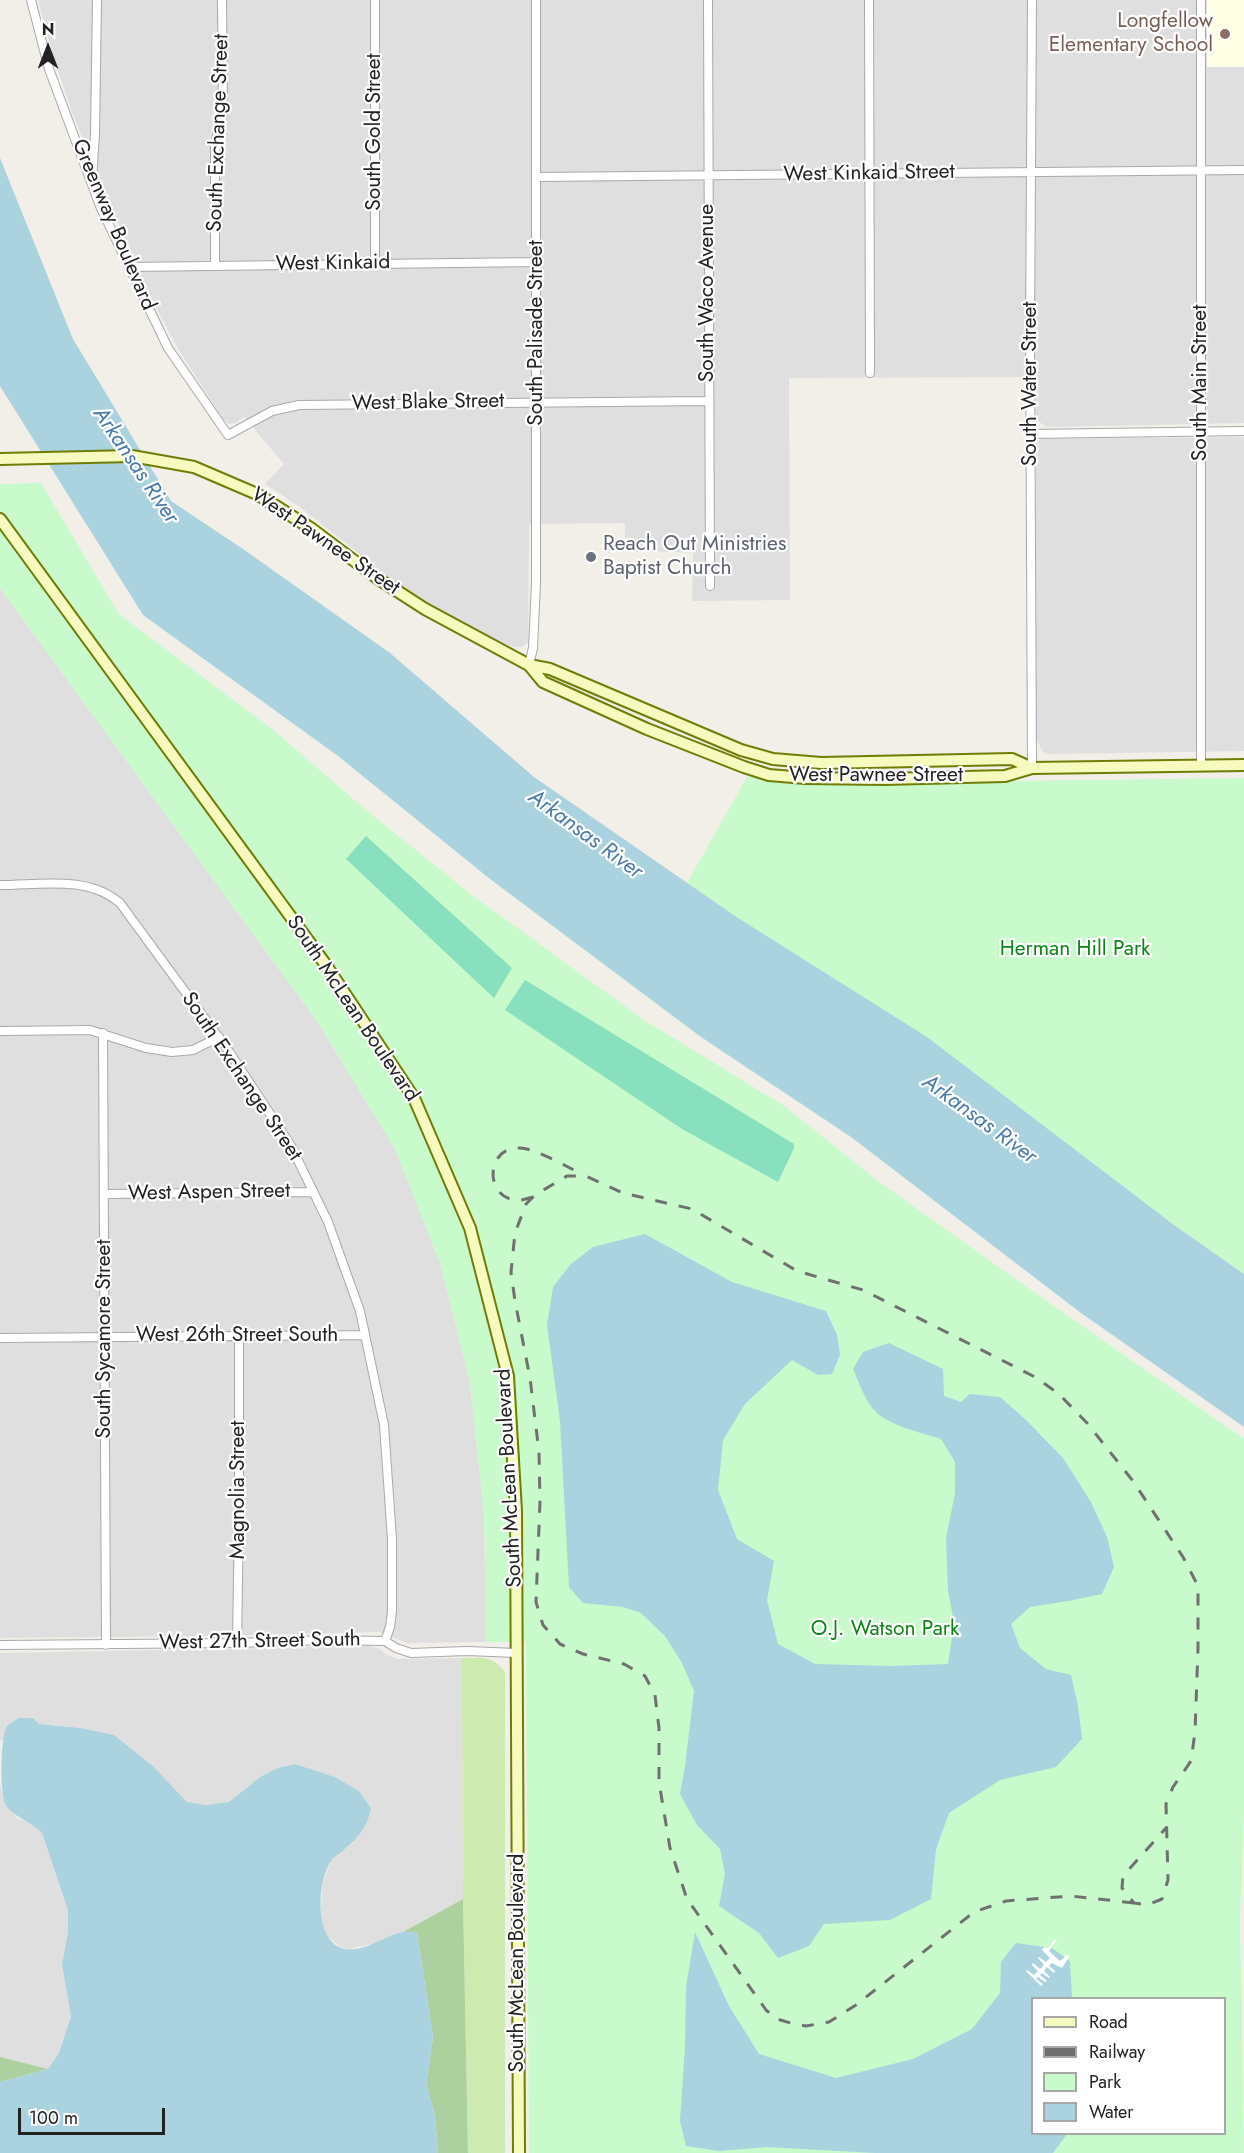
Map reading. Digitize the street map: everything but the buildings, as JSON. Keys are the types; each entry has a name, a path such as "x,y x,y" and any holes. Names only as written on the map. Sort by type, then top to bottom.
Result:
{"main road":[{"name":"West Pawnee Street","path":"6,459 132,456 194,467 257,494 312,529 376,578 425,609 529,666 543,682 647,729 769,775 884,779 994,777 1032,768 1244,765"},
{"name":"South McLean Boulevard","path":"0,519 326,965 414,1098 470,1228 508,1376 516,1511 519,2153"},
{"name":"West Pawnee Street","path":"529,666 550,669 741,750 773,759 821,763 1012,759 1032,768"}],"street":[{"name":"Greenway Boulevard","path":"31,0 49,69 92,185 129,267 168,348 228,435"},
{"path":"92,185 97,0"},
{"name":"South Exchange Street","path":"215,266 214,144 222,113 222,0"},
{"name":"South Gold Street","path":"375,0 375,264"},
{"name":"South Palisade Street","path":"529,666 533,648 536,583 536,0"},
{"name":"South Waco Avenue","path":"708,0 710,586"},
{"path":"869,0 870,373"},
{"name":"South Water Street","path":"1032,0 1032,768"},
{"name":"South Main Street","path":"1201,0 1201,765"},
{"name":"West Kinkaid Street","path":"537,177 1244,170"},
{"name":"West Kinkaid","path":"129,267 537,262"},
{"name":"West Blake Street","path":"228,435 273,411 299,405 708,401"},
{"path":"1031,434 1244,431"},
{"name":"South Exchange Street","path":"0,885 83,885 111,895 120,903 219,1037 291,1146 336,1245 360,1311 384,1425 392,1539 392,1612 390,1628 385,1641"},
{"path":"0,1031 78,1030 104,1033 147,1048 172,1052 193,1050 219,1037"},
{"name":"South Sycamore Street","path":"104,1033 106,1644"},
{"name":"West Aspen Street","path":"105,1194 313,1192"},
{"name":"West 26th Street South","path":"0,1338 365,1335"},
{"name":"Magnolia Street","path":"237,1643 239,1336"},
{"name":"West 27th Street South","path":"0,1645 324,1640 385,1641 411,1653 467,1651 517,1653"}],"shaded area":[{"path":"38,0 1207,0 1207,67 1244,67 1244,423 1047,427 1036,420 1035,377 789,378 790,600 692,601 693,553 625,550 625,523 529,524 528,642 522,647 515,647 492,639 395,582 300,507 265,484 284,464 244,417 236,423 229,424 223,419 177,347 145,287 73,115 54,59"},
{"name":"Longfellow Elementary School","path":"1207,0 1244,0 1244,67 1207,67"},
{"path":"1244,437 1244,751 1049,754 1042,751 1036,737 1036,444 1039,440 1044,439"},
{"path":"0,588 319,1024 395,1149 440,1263 470,1382 484,1514 486,1642 407,1643 379,1632 0,1638"},
{"path":"371,1646 398,1659 462,1658 463,1899 403,1932 372,1944 348,1949 339,1946 326,1935 320,1916 323,1884 331,1861 354,1842 371,1808 359,1791 335,1777 295,1764 260,1777 229,1802 206,1805 187,1802 153,1766 114,1735 81,1728 39,1724 0,1741 0,1653"},
{"path":"0,1782 4,1802 17,1818 33,1824 42,1833 68,1910 68,1932 62,1965 71,2015 59,2053 48,2069 0,2057"}],"green space":[{"name":"O.J. Watson Park","path":"41,483 119,614 271,728 366,810 472,895 644,1020 783,1105 878,1181 1244,1439 1244,1814 1240,1918 1244,2153 529,2153 526,1642 486,1642 484,1514 470,1382 440,1263 395,1149 319,1024 0,588 0,484"},
{"name":"Herman Hill Park","path":"748,775 787,784 1244,778 1244,1274 687,883"},
{"path":"366,836 512,968 494,998 346,859"},
{"path":"525,980 794,1144 778,1182 682,1129 505,1010"},
{"path":"462,1658 491,1660 505,1672 505,2153 468,2153 463,1899"},
{"path":"463,1899 468,2153 438,2153 435,2116 426,2084 433,2037 417,1933 403,1932"},
{"path":"0,2057 48,2069 0,2082"}],"water":[{"name":"Arkansas River","path":"0,158 73,339 171,501 390,653 534,777 738,918 927,1037 1174,1225 1244,1274 1244,1427 1081,1313 851,1137 701,1037 490,879 338,756 143,615 0,386"},
{"path":"645,1234 732,1282 826,1311 837,1335 840,1355 832,1374 818,1375 792,1360 745,1404 723,1440 718,1490 737,1539 774,1561 767,1600 778,1644 815,1664 892,1666 948,1664 954,1623 948,1590 946,1538 955,1493 955,1462 941,1439 911,1430 882,1417 872,1408 864,1395 853,1369 863,1352 889,1343 943,1369 944,1396 961,1402 970,1394 1000,1397 1026,1420 1063,1458 1091,1502 1107,1537 1114,1567 1102,1594 1030,1607 1011,1624 1020,1648 1046,1669 1071,1675 1082,1739 1056,1767 1000,1780 949,1813 936,1849 931,1899 890,1920 824,1924 809,1946 778,1958 759,1933 719,1906 725,1874 720,1849 697,1825 680,1794 694,1691 682,1663 665,1636 641,1613 623,1607 583,1603 569,1587 560,1421 547,1325 553,1287 570,1265 593,1247"},
{"path":"19,1718 33,1718 39,1724 81,1728 114,1735 153,1766 187,1802 206,1805 229,1802 260,1777 278,1768 295,1764 335,1777 359,1791 371,1808 370,1814 358,1836 332,1860 326,1871 321,1897 323,1924 335,1945 346,1949 368,1946 403,1932 417,1933 433,2037 426,2084 435,2116 438,2153 0,2153 0,2082 48,2069 59,2053 71,2016 62,1965 68,1932 68,1910 42,1833 13,1813 3,1798 2,1765 5,1732 7,1726"},
{"path":"695,1932 729,2006 759,2054 836,2078 913,2059 972,2029 1000,1993 1001,1962 1016,1943 1052,1948 1070,1961 1072,1997 1031,1997 1031,2135 1066,2135 1053,2153 874,2153 767,2147 719,2151 686,2146 680,2121 686,1987"}],"pier":[{"path":"1055,1939 1057,1940 1049,1951 1060,1961 1067,1955 1069,1957 1062,1968 1052,1963 1049,1966 1055,1971 1054,1973 1047,1967 1044,1971 1050,1977 1042,1973 1040,1975 1047,1981 1038,1977 1036,1979 1043,1984 1041,1986 1026,1971 1034,1975 1038,1971 1032,1965 1033,1963 1040,1969 1044,1965 1038,1958 1046,1962 1050,1958 1042,1950 1044,1947 1048,1948"}],"railway":[{"path":"533,1197 520,1200 508,1198 495,1184 493,1174 495,1164 508,1150 520,1148 534,1151 580,1173"},
{"path":"1134,1903 1071,1896 1006,1901 974,1912 856,2005 829,2022 806,2026 794,2024 777,2019 766,2010 687,1899 670,1848 659,1782 659,1728 655,1695 645,1676 624,1664 583,1654 560,1644 543,1625 536,1602 540,1501 539,1452 530,1378 511,1272 515,1233 526,1204 535,1195 567,1176 586,1176 623,1193 692,1209 797,1271 863,1290 1035,1377 1059,1394 1087,1423 1133,1481 1183,1557 1198,1586 1195,1732 1191,1761 1173,1787 1166,1804 1168,1880 1162,1899 1147,1905 1134,1903 1122,1888 1123,1876 1166,1828"}],"place":[{"name":"Longfellow Elementary School","path":"1225,34"},
{"name":"Reach Out Ministries Baptist Church","path":"591,557"}]}
